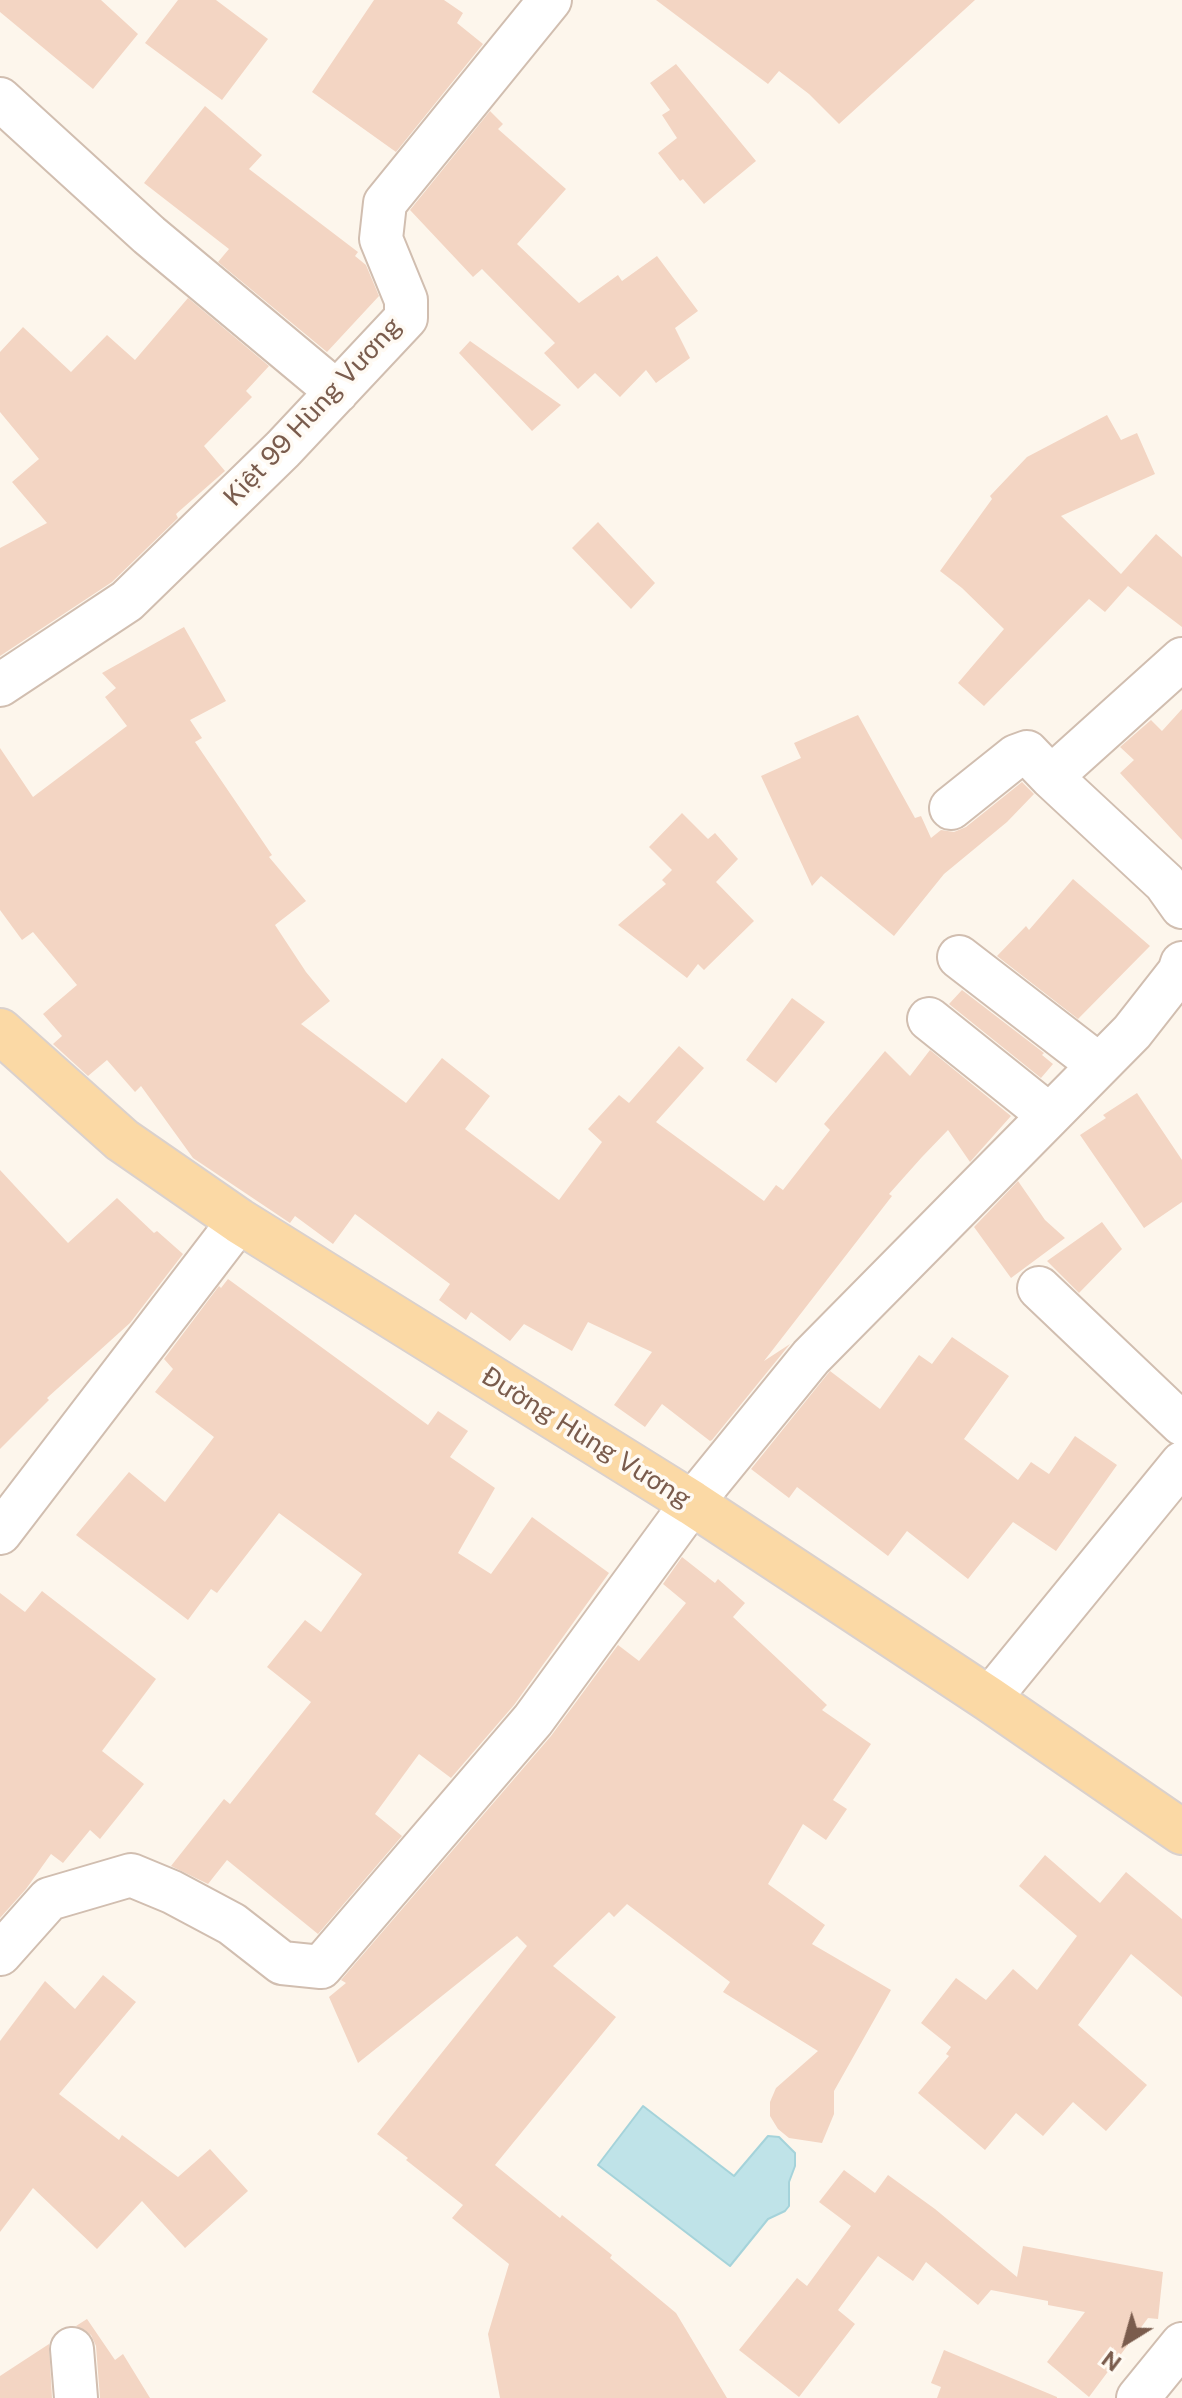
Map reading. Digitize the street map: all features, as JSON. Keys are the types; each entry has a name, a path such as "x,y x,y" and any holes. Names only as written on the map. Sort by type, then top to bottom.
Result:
{"main road":[{"name":"Đường Hùng Vương","path":"0,1031 122,1140 239,1221 692,1503 989,1699 1182,1832"}],"street":[{"name":"Kiệt 99 Hùng Vương","path":"0,685 127,601 283,449 406,318 406,300 381,239 385,203 550,0"},
{"path":"0,99 149,235 337,392"},
{"path":"1051,777 1182,659"},
{"path":"951,808 1016,756 1027,752 1165,883 1182,907"},
{"path":"959,957 1099,1065"},
{"path":"0,1954 49,1899 131,1875 172,1892 232,1924 282,1963 321,1967 533,1720 692,1503 811,1357 1132,1032 1179,972 1182,963"},
{"path":"929,1019 1049,1115"},
{"path":"0,1533 239,1221"},
{"path":"1039,1288 1182,1424"},
{"path":"989,1699 1182,1463"},
{"path":"1138,2398 1182,2344"},
{"path":"72,2349 76,2398"}],"water":[{"path":"643,2106 734,2176 768,2136 779,2137 795,2153 795,2166 789,2182 789,2206 768,2219 730,2266 598,2165"}],"building":[{"path":"0,0 101,0 138,34 93,89 0,12"},
{"path":"178,0 216,0 268,39 222,100 145,43"},
{"path":"374,0 444,0 463,13 457,23 483,44 396,152 312,92"},
{"path":"656,0 975,0 839,124 809,94 779,71 768,84"},
{"path":"676,64 756,161 704,204 683,179 680,181 658,153 677,138 662,115 670,110 650,83"},
{"path":"205,106 262,155 249,169 358,252 355,256 366,265 379,296 327,352 218,262 229,249 144,183"},
{"path":"490,111 503,124 498,129 566,189 517,244 579,303 618,275 622,281 657,256 698,311 675,328 690,358 656,383 646,370 620,397 595,373 578,389 544,353 555,343 482,269 473,277 410,210"},
{"path":"188,298 269,366 246,391 252,397 204,446 225,471 176,514 178,518 112,582 0,656 0,548 47,523 12,482 39,459 0,412 0,352 23,327 71,372 107,335 135,360"},
{"path":"470,341 561,405 532,431 459,353"},
{"path":"1107,415 1121,440 1137,433 1155,474 1061,516 1121,574 1156,534 1182,557 1182,627 1128,586 1105,612 1089,599 984,706 958,683 1004,629 940,571 992,499 990,496 1027,457"},
{"path":"598,522 655,583 631,609 572,548"},
{"path":"184,627 226,701 190,720 202,738 195,742 272,855 269,857 306,901 275,925 306,972 330,1001 301,1024 406,1103 442,1058 490,1096 465,1129 559,1200 602,1142 588,1129 619,1095 629,1103 679,1046 704,1068 656,1122 764,1201 776,1185 783,1190 830,1130 824,1124 885,1051 910,1076 930,1050 1011,1116 970,1162 948,1130 922,1157 889,1194 892,1196 764,1361 790,1344 712,1440 662,1404 645,1427 614,1405 652,1352 588,1322 572,1351 524,1324 510,1341 471,1312 466,1320 439,1300 450,1284 355,1214 333,1244 295,1216 290,1223 193,1158 141,1086 135,1092 107,1060 88,1076 53,1044 62,1036 43,1014 77,985 33,932 22,940 0,910 0,748 33,797 127,726 105,697 116,688 102,673"},
{"path":"1182,709 1182,840 1120,773 1134,760 1120,747 1151,720 1162,731"},
{"path":"858,715 915,818 921,816 931,838 941,830 954,832 966,827 1022,782 1034,794 1007,822 944,874 894,936 821,876 812,886 761,776 801,758 794,743"},
{"path":"682,813 708,839 715,833 738,859 716,882 754,921 704,970 698,964 687,978 618,925 666,884 662,880 672,870 649,847"},
{"path":"1073,879 1150,946 1078,1019 997,956 1026,926 1029,930"},
{"path":"962,990 1044,1053 1042,1055 1053,1064 1041,1078 949,1004"},
{"path":"792,998 825,1022 776,1083 746,1060"},
{"path":"1137,1093 1182,1160 1182,1202 1144,1228 1080,1135 1106,1118 1103,1115"},
{"path":"0,1170 68,1243 117,1198 154,1233 157,1231 183,1254 130,1323 47,1398 49,1400 0,1449"},
{"path":"1018,1181 1045,1220 1065,1238 1011,1278 974,1227"},
{"path":"1102,1222 1122,1249 1079,1293 1047,1261"},
{"path":"228,1279 428,1425 438,1411 468,1431 450,1457 495,1488 458,1553 491,1574 532,1517 609,1573 514,1705 451,1778 419,1754 375,1814 402,1836 318,1934 227,1860 208,1884 171,1866 224,1799 230,1804 311,1702 267,1667 305,1620 321,1632 362,1574 279,1513 217,1593 211,1589 188,1620 76,1535 129,1472 165,1502 214,1437 155,1392 173,1369 164,1359 219,1286 221,1288"},
{"path":"952,1337 1009,1376 964,1439 1018,1480 1031,1462 1049,1474 1075,1436 1117,1465 1056,1551 1013,1522 968,1579 907,1531 888,1556 797,1487 789,1498 751,1469 830,1371 880,1409 919,1355 932,1364"},
{"path":"682,1557 715,1583 718,1579 745,1603 733,1617 827,1705 822,1710 871,1744 833,1800 847,1809 826,1840 803,1824 768,1884 825,1925 812,1944 891,1990 834,2091 834,2114 822,2143 789,2138 778,2129 770,2116 770,2102 776,2088 818,2051 723,1992 730,1982 627,1904 614,1917 609,1912 553,1966 616,2017 495,2165 612,2255 610,2258 676,2313 727,2398 500,2398 488,2334 509,2264 452,2218 463,2205 377,2134 527,1946 517,1936 358,2063 329,1997 346,1983 341,1980 551,1736 618,1645 639,1661 686,1603 663,1584"},
{"path":"42,1591 156,1679 102,1751 144,1784 100,1839 90,1830 63,1863 51,1854 0,1918 0,1593 25,1612"},
{"path":"1045,1855 1100,1903 1126,1872 1182,1919 1182,1997 1131,1954 1078,2025 1147,2085 1106,2131 1073,2102 1043,2136 1016,2113 985,2150 918,2093 949,2056 946,2054 951,2047 921,2023 956,1978 986,2000 1013,1969 1037,1990 1077,1936 1019,1886"},
{"path":"103,1975 136,2002 59,2094 119,2140 122,2135 178,2177 210,2149 248,2191 185,2248 142,2201 97,2249 33,2188 0,2232 0,2041 45,1981 75,2009"},
{"path":"844,2170 875,2193 888,2175 935,2209 1017,2277 1023,2246 1163,2272 1158,2319 1148,2318 1089,2397 1047,2362 1085,2312 991,2290 978,2305 926,2262 913,2281 878,2256 838,2310 855,2324 799,2397 739,2350 797,2278 807,2286 851,2226 819,2202"},
{"path":"87,2319 115,2360 123,2354 150,2398 100,2398 96,2346 91,2335 76,2326"},
{"path":"49,2344 52,2398 0,2398 0,2376"},
{"path":"944,2350 1057,2398 937,2398 941,2387 931,2383"}]}
